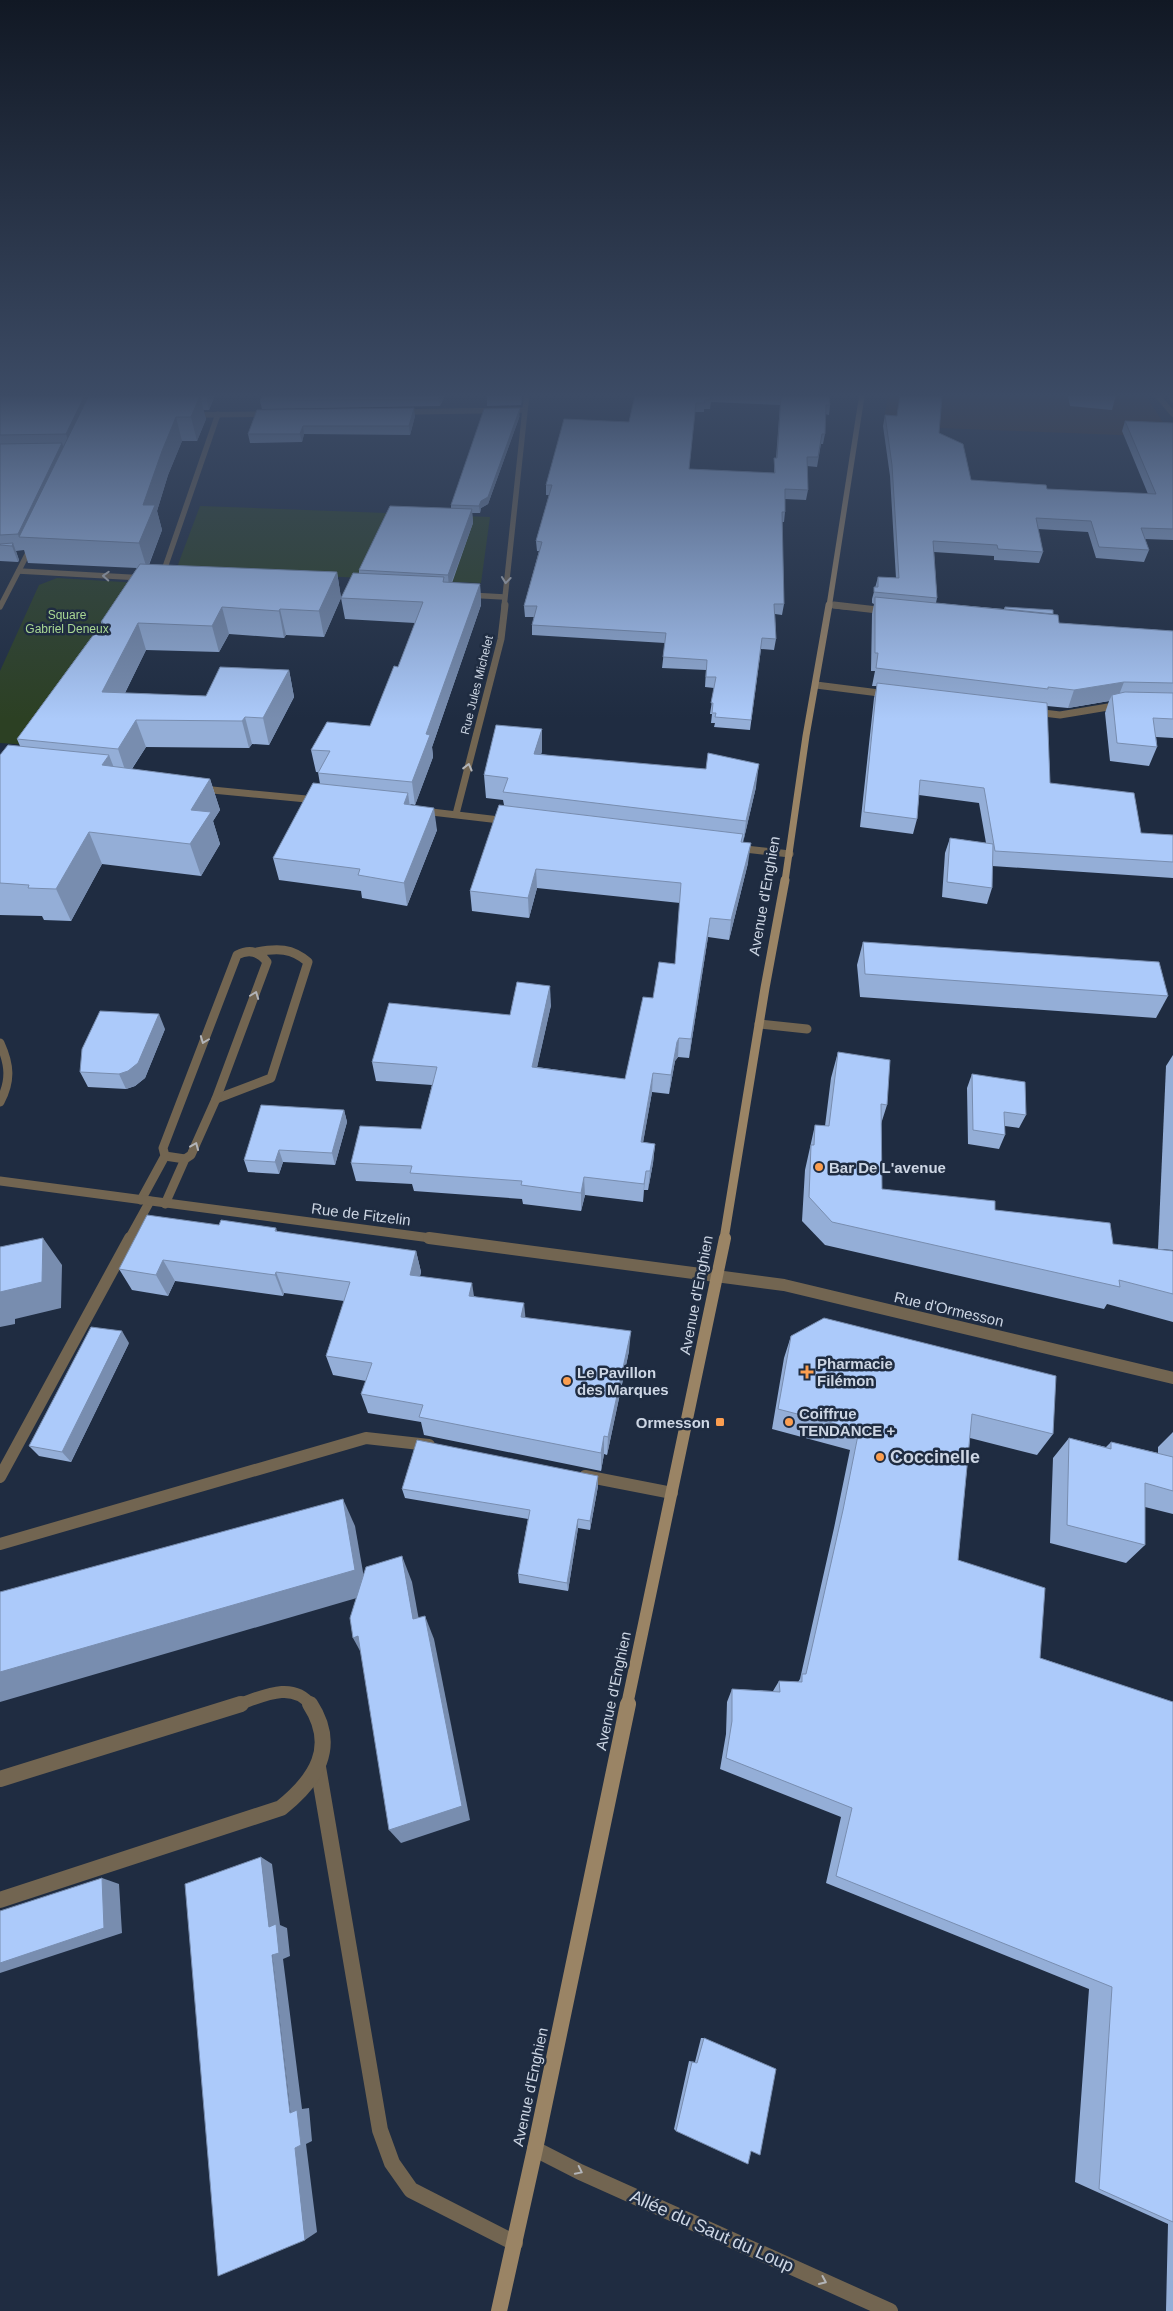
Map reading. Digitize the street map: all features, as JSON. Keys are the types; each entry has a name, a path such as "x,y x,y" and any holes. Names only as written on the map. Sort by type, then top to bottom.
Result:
{"main road":[{"name":"Avenue d'Enghien","path":"499,2311 535,2149 717,1276 790,854 845,503"}],"street":[{"path":"161,579 187,503"},
{"name":"Rue Jules Michelet","path":"456,814 501,639 515,503"},
{"path":"0,607 35,538"},
{"path":"18,556 27,556"},
{"path":"19,571 170,579"},
{"path":"465,595 504,597"},
{"path":"829,605 891,611"},
{"path":"816,685 900,696"},
{"path":"1023,710 1060,715 1127,705"},
{"path":"188,788 327,802"},
{"path":"416,810 516,822"},
{"path":"723,846 790,854"},
{"path":"216,1099 271,1078 308,962 299,953 276,948 257,952"},
{"path":"0,1477 145,1201 164,1156 163,1148 236,956 248,951 257,952 264,955 267,962 216,1099 192,1155 185,1159 165,1204"},
{"path":"760,1024 807,1029"},
{"path":"0,1043 9,1062 8,1089 0,1102"},
{"path":"164,1156 185,1159"},
{"name":"Rue de Fitzelin","path":"0,1180 165,1204 717,1276"},
{"name":"Rue d'Ormesson","path":"717,1276 784,1285 1173,1378"},
{"path":"0,1544 366,1438 441,1447"},
{"path":"576,1474 672,1493"},
{"path":"0,1779 285,1690 303,1695 315,1711 320,1724 322,1744 318,1767 380,2130 392,2163 411,2190 514,2243"},
{"path":"0,1900 281,1808 297,1796 318,1767"},
{"name":"Allée du Saut du Loup","path":"535,2149 580,2172 890,2311"}],"green space":[{"path":"200,506 490,517 481,583 176,570"},
{"name":"Square Gabriel Deneux","path":"57,578 140,583 29,745 0,743 0,671 39,585"}],"building":[{"path":"0,503 33,503 18,534 0,535"},
{"path":"36,503 144,503 143,505 155,505 139,543 19,537"},
{"path":"452,503 480,503 479,506 451,505"},
{"path":"547,503 785,503 785,512 782,512 784,604 774,604 776,639 762,638 751,720 715,717 716,713 712,713 713,703 711,703 716,677 706,677 707,660 663,657 666,633 532,625 537,606 524,606 542,542 536,541"},
{"path":"894,503 1173,503 1173,529 1141,528 1149,550 1099,547 1091,521 1036,518 1043,552 998,549 997,545 933,541 937,598 874,592 874,587 878,587 878,577 899,578"},
{"path":"390,506 472,509 448,575 359,570"},
{"path":"13,543 12,546 0,545 0,544"},
{"path":"140,564 337,572 319,611 280,609 279,611 222,607 212,626 138,623 102,692 206,696 220,667 289,670 263,718 245,717 242,721 136,720 118,749 17,739 103,622 101,622"},
{"path":"353,573 444,577 443,582 480,584 426,734 430,735 412,782 318,773 330,751 311,750 327,722 370,726 394,666 398,667 423,602 341,598"},
{"path":"875,597 1058,615 1059,623 1173,631 1173,683 1124,682 1074,690 1048,687 1048,689 876,668 878,653 875,653"},
{"path":"1005,607 1053,610 1053,614 1005,609"},
{"path":"877,683 1047,703 1050,783 1134,793 1141,833 1173,835 1173,862 995,851 984,788 920,780 917,819 864,812"},
{"path":"1125,692 1173,693 1173,719 1153,718 1157,747 1117,743 1112,695"},
{"path":"496,725 542,729 534,754 706,769 708,753 759,764 746,821 503,792 508,778 484,775"},
{"path":"8,745 109,755 102,765 210,779 191,810 211,812 190,844 89,832 56,889 28,888 29,885 0,883 0,755"},
{"path":"313,783 408,793 404,804 434,808 404,883 358,875 360,869 273,858"},
{"path":"499,805 743,834 741,842 751,843 731,920 710,918 691,1039 679,1038 671,1075 653,1073 641,1142 655,1144 650,1171 646,1171 644,1184 584,1177 581,1193 521,1185 522,1181 410,1173 412,1166 351,1163 360,1126 421,1129 437,1067 372,1062 389,1003 510,1015 517,982 550,986 532,1067 625,1079 643,997 653,998 659,962 675,964 681,883 536,869 528,898 470,891"},
{"path":"950,838 993,844 992,888 947,882"},
{"path":"863,942 1159,962 1168,996 865,974"},
{"path":"100,1011 159,1014 138,1063 128,1071 119,1074 80,1072 82,1049"},
{"path":"838,1052 890,1060 887,1105 881,1104 882,1189 995,1201 995,1210 1110,1223 1113,1244 1173,1251 1173,1294 1119,1280 1120,1287 832,1222 809,1197 811,1145 814,1145 815,1125 829,1126"},
{"path":"972,1074 1025,1082 1026,1115 1004,1112 1005,1135 973,1130"},
{"path":"261,1105 344,1110 332,1153 279,1150 275,1162 244,1160"},
{"path":"147,1215 219,1225 221,1220 276,1228 275,1231 416,1251 410,1275 472,1283 469,1296 524,1303 521,1317 631,1331 608,1437 604,1436 601,1453 419,1417 423,1405 361,1394 372,1363 326,1356 350,1282 276,1272 275,1275 163,1260 156,1275 119,1269"},
{"path":"43,1238 42,1282 0,1292 0,1247"},
{"path":"824,1318 1056,1376 1053,1434 972,1414 958,1560 1045,1588 1040,1658 1173,1702 1173,2222 1099,2189 1112,1987 836,1876 852,1808 726,1758 732,1721 732,1689 780,1692 779,1681 802,1682 802,1674 806,1674 843,1510 859,1430 778,1409 791,1336"},
{"path":"91,1327 122,1331 62,1452 29,1446"},
{"path":"1069,1438 1111,1449 1111,1442 1173,1457 1173,1491 1145,1483 1145,1545 1067,1525"},
{"path":"417,1440 598,1476 590,1521 578,1519 567,1583 518,1574 530,1510 402,1489"},
{"path":"343,1499 355,1570 0,1672 0,1592"},
{"path":"402,1556 413,1619 425,1616 462,1806 389,1830 358,1636 353,1638 350,1618 366,1567"},
{"path":"261,1857 269,1927 276,1924 279,1953 272,1955 290,2113 297,2110 301,2145 295,2148 305,2240 218,2276 185,1884"},
{"path":"102,1878 104,1928 0,1963 0,1911"},
{"path":"704,2038 776,2069 760,2155 751,2151 748,2164 676,2131 692,2062 697,2063"}],"place":[{"name":"Bar De L'avenue","path":"819,1167"},
{"name":"Pharmacie Filémon","path":"807,1372"},
{"name":"Le Pavillon des Marques","path":"567,1381"},
{"name":"Ormesson","path":"720,1422"},
{"name":"Coiffrue TENDANCE +","path":"789,1422"},
{"name":"Coccinelle","path":"880,1457"}]}
